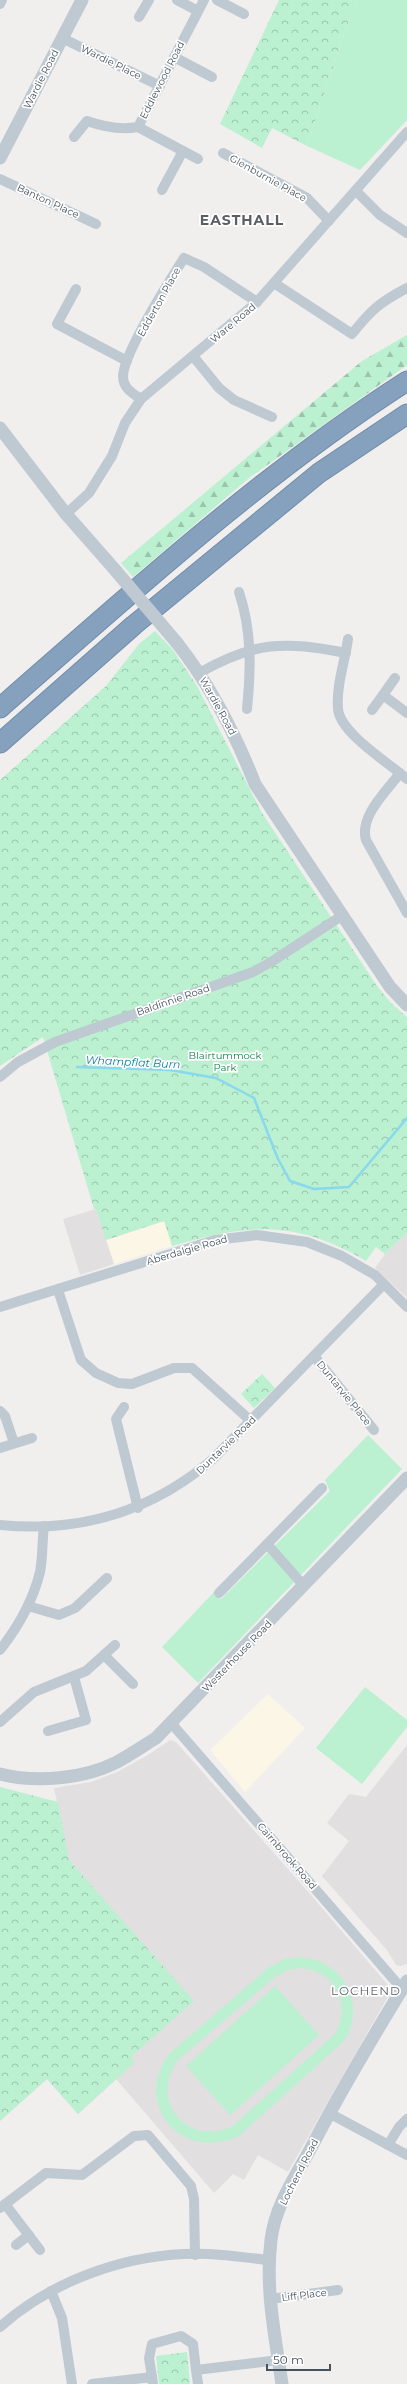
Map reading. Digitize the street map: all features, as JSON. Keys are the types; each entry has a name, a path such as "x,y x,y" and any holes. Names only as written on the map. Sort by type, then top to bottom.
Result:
{"highway":[{"path":"0,708 175,558 274,476 355,416 407,381"},
{"path":"0,743 134,625 307,483 407,414"}],"street":[{"path":"0,4 2,0"},
{"name":"Wardie Road","path":"0,158 82,0"},
{"path":"139,16 149,0"},
{"path":"177,0 198,11"},
{"name":"Eddlewood Road","path":"74,138 87,121 99,126 125,129 138,127 204,0"},
{"path":"217,0 244,14"},
{"name":"Wardie Place","path":"62,38 160,86"},
{"path":"174,57 212,77"},
{"path":"138,127 198,160"},
{"name":"Ware Road","path":"66,514 89,493 112,456 125,423 141,399 257,302 407,132"},
{"path":"162,190 183,151"},
{"name":"Glenburnie Place","path":"223,154 307,198 329,221"},
{"name":"Banton Place","path":"0,179 96,224"},
{"path":"356,191 380,215 407,233"},
{"name":"Edderton Place","path":"141,399 126,388 123,377 126,361 168,282 184,258 204,267 257,302"},
{"path":"274,283 352,334 369,313 383,301 407,288"},
{"path":"76,289 57,324 126,361"},
{"path":"193,356 220,388 234,400 272,417"},
{"name":"Wardie Road","path":"0,428 66,514 177,643 200,673 223,713 255,784 390,988 407,1005"},
{"path":"239,592 249,630 250,640 248,650 251,669 247,709"},
{"path":"348,639 338,698 339,718 348,730 404,776 370,813 364,830 366,840 407,913"},
{"path":"200,673 248,650 284,645 314,647 346,653"},
{"path":"372,710 395,678"},
{"path":"383,695 407,713"},
{"name":"Baldinnie Road","path":"0,1077 30,1054 55,1042 253,972 343,915"},
{"name":"Aberdalgie Road","path":"0,1307 215,1240 257,1235 280,1237 324,1247 360,1266 384,1284 407,1307"},
{"name":"Duntarvie Road","path":"0,1525 67,1525 111,1517 138,1508 194,1475 251,1421 384,1284"},
{"path":"58,1290 81,1360 96,1373 118,1383 132,1384 174,1368 192,1368 251,1421"},
{"name":"Duntarvie Place","path":"314,1356 374,1430"},
{"path":"124,1407 116,1419 138,1508"},
{"path":"0,1410 5,1416 14,1443"},
{"path":"0,1448 32,1438"},
{"name":"Westerhouse Road","path":"0,1774 33,1779 80,1775 116,1762 156,1738 172,1724 406,1480"},
{"path":"219,1593 322,1488"},
{"path":"0,1650 15,1632 28,1606 40,1571 44,1526"},
{"path":"267,1544 304,1586"},
{"path":"28,1606 59,1615 75,1608 107,1578"},
{"path":"0,1722 34,1692 74,1677 105,1656 115,1645"},
{"path":"105,1656 134,1684"},
{"path":"48,1731 86,1720 74,1677"},
{"name":"Cairnbrook Road","path":"172,1724 405,1985"},
{"name":"Lochend Road","path":"282,2384 270,2299 269,2260 274,2227 282,2201 329,2112 405,1985"},
{"path":"329,2112 407,2155"},
{"path":"388,2145 407,2119"},
{"path":"40,2250 29,2235 2,2206 46,2174 82,2175 134,2136 148,2134 191,2186 194,2199 195,2255"},
{"path":"16,2244 29,2235"},
{"path":"0,2328 26,2306 51,2291 73,2280 120,2264 154,2258 195,2255 269,2260"},
{"name":"Liff Place","path":"270,2299 338,2290"},
{"path":"51,2291 62,2318 72,2384"},
{"path":"92,2384 152,2380 149,2358 152,2344 180,2336 193,2344 198,2384"},
{"path":"196,2370 278,2360"}],"shaded area":[{"path":"96,1209 114,1264 80,1275 63,1219"},
{"path":"165,1221 172,1246 114,1264 106,1240"},
{"path":"407,1233 407,1298 375,1268 385,1254"},
{"path":"268,1694 305,1728 245,1792 210,1750"},
{"path":"170,1740 176,1742 310,1894 388,1985 389,1990 389,1995 288,2172 258,2155 244,2180 233,2174 214,2193 116,2079 78,2114 47,2079 0,2121 14,1794 57,1802 54,1788 91,1782 117,1772 148,1755"},
{"path":"407,1745 407,1964 400,1966 396,1965 387,1950 322,1876 349,1841 327,1823 349,1794 366,1797"}],"green space":[{"path":"279,0 358,0 346,28 307,146 272,128 262,148 220,124"},
{"path":"358,0 407,0 407,120 360,170 307,146 346,28"},
{"path":"407,335 407,365 249,478 133,577 121,563 362,361"},
{"name":"Blairtummock Park","path":"155,631 173,650 197,686 262,813 377,986 391,1003 407,1017 407,1233 385,1254 376,1247 366,1261 340,1247 316,1238 293,1232 270,1230 248,1230 224,1233 172,1246 164,1221 106,1240 96,1209 94,1209 43,1037 0,1066 0,780 106,686 139,644"},
{"path":"262,1374 275,1388 254,1408 241,1394"},
{"path":"368,1435 402,1469 198,1683 162,1647 214,1592 221,1599 330,1491 325,1480"},
{"path":"365,1687 407,1720 407,1727 362,1784 316,1748"},
{"path":"0,1787 58,1802 69,1860 194,2001 132,2056 134,2063 78,2114 47,2079 0,2121"},
{"path":"301,1957 316,1960 329,1966 339,1975 347,1986 352,1999 353,2012 351,2026 345,2040 239,2136 218,2142 198,2141 181,2135 168,2123 159,2108 156,2091 159,2072 170,2053 268,1968 284,1959","holes":["301,1968 313,1970 323,1975 331,1982 341,2001 342,2011 340,2023 335,2034 233,2126 216,2131 201,2131 188,2126 177,2117 170,2105 168,2091 170,2076 178,2060 275,1977 287,1970"]},
{"path":"275,1986 319,2035 230,2115 186,2066"},
{"path":"187,2352 190,2384 159,2384 156,2356"}],"waterway":[{"name":"Whampflat Burn","path":"77,1067 170,1070 216,1078 254,1098 278,1159 290,1181 314,1189 349,1187 407,1118"}],"district":[{"name":"EASTHALL","path":"242,220"},
{"name":"LOCHEND","path":"366,1990"}]}
